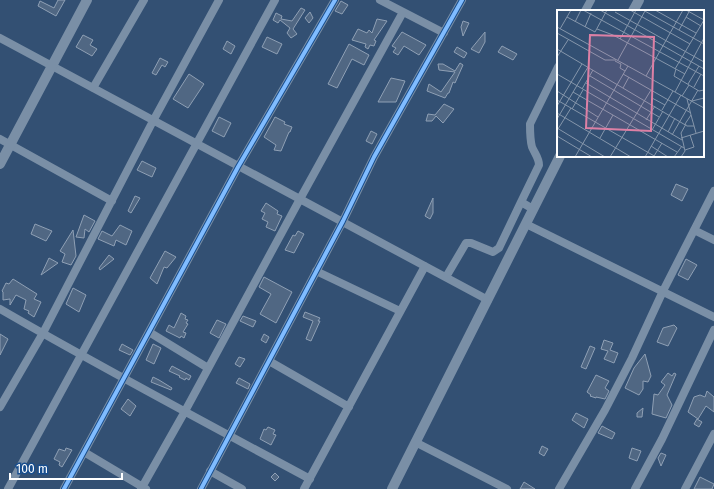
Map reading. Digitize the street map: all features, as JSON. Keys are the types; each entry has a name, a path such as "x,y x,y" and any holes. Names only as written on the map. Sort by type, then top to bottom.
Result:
{"street":[{"path":"0,164 87,0"},
{"path":"93,88 144,0"},
{"path":"0,407 43,334 153,121 219,0"},
{"path":"8,489 275,0"},
{"path":"64,489 238,167 335,0"},
{"path":"380,0 444,33"},
{"path":"201,489 343,222 374,157 462,0"},
{"path":"586,10 591,0"},
{"path":"634,10 639,0"},
{"path":"84,452 143,488 403,12"},
{"path":"0,38 488,300"},
{"path":"446,277 466,243 471,243 493,252 499,248 539,165 539,160 532,147 530,124 557,69"},
{"path":"0,139 112,201"},
{"path":"392,489 559,157"},
{"path":"559,489 605,410 714,191"},
{"path":"521,202 533,209"},
{"path":"526,224 714,317"},
{"path":"694,230 714,240"},
{"path":"304,489 424,266"},
{"path":"316,271 400,311"},
{"path":"0,309 80,355 310,479"},
{"path":"635,489 662,439 714,330"},
{"path":"149,332 208,368"},
{"path":"269,361 349,407"},
{"path":"685,489 714,434"},
{"path":"415,442 507,489"},
{"path":"210,472 242,489"}],"building":[{"path":"58,0 65,0 56,16 38,6 40,1 54,8"},
{"path":"341,1 348,5 342,14 335,11"},
{"path":"301,8 305,10 293,29 297,34 291,38 287,33 290,28 280,20 278,23 273,20 276,13 282,16 281,19 292,21"},
{"path":"310,12 313,18 309,23 305,18"},
{"path":"377,19 387,21 374,40 376,41 374,46 370,45 368,49 365,47 366,44 352,40 358,29 367,33 369,30 372,33"},
{"path":"463,21 469,23 463,36 461,27"},
{"path":"402,32 426,45 419,55 404,46 398,55 393,52 396,48 392,46"},
{"path":"485,32 485,42 479,53 471,49"},
{"path":"83,35 93,40 90,45 97,49 92,56 76,47"},
{"path":"267,37 282,44 277,54 262,47"},
{"path":"227,41 235,46 231,54 223,49"},
{"path":"349,44 369,55 364,65 352,59 337,88 328,84"},
{"path":"502,46 517,54 513,60 498,52"},
{"path":"457,47 467,53 464,58 454,52"},
{"path":"160,58 168,62 165,67 162,65 156,75 152,73"},
{"path":"460,63 463,65 455,83 453,82 449,93 445,98 427,91 429,84 441,92 455,72 439,70 438,64 443,64 455,71"},
{"path":"189,74 204,84 188,108 173,99"},
{"path":"391,78 405,81 396,102 378,102"},
{"path":"444,104 454,109 443,123 436,116 432,121 426,121 428,114 435,115"},
{"path":"219,117 231,123 224,137 212,131"},
{"path":"275,117 285,122 284,124 292,127 281,151 274,150 276,145 264,137"},
{"path":"371,131 377,134 372,144 366,141"},
{"path":"142,161 156,168 152,177 137,170"},
{"path":"676,184 688,189 682,201 671,195"},
{"path":"135,196 140,198 131,213 128,211"},
{"path":"433,198 433,213 430,219 425,216"},
{"path":"266,203 278,211 277,214 282,216 275,231 266,227 268,222 262,219 265,213 261,211"},
{"path":"84,215 95,221 89,232 85,229 84,238 76,237"},
{"path":"35,224 52,231 46,241 31,234"},
{"path":"120,225 132,231 126,245 116,240 114,246 98,239 102,231 112,236"},
{"path":"73,230 76,256 71,265 62,262 65,254 60,251"},
{"path":"298,231 304,234 294,253 285,250 293,235 295,236"},
{"path":"165,251 176,257 167,268 164,267 157,284 150,278"},
{"path":"109,255 114,259 100,270 99,268"},
{"path":"49,258 58,263 41,275"},
{"path":"686,259 697,265 688,280 678,275"},
{"path":"264,277 292,292 276,323 260,314 271,294 259,287"},
{"path":"13,279 37,294 34,299 41,302 34,317 28,313 29,311 24,309 26,300 16,295 10,305 10,299 3,300 2,291 6,283 9,284"},
{"path":"73,288 86,295 79,312 66,304"},
{"path":"305,312 320,318 311,341 306,339 313,321 303,317"},
{"path":"181,313 186,316 185,319 188,320 186,323 188,324 183,332 186,333 184,338 181,336 180,338 166,331 169,325 174,328"},
{"path":"243,316 256,321 253,327 240,321"},
{"path":"217,320 226,324 219,338 210,333"},
{"path":"674,325 677,328 668,346 657,342 663,328"},
{"path":"0,334 8,339 0,355"},
{"path":"264,334 269,337 266,343 261,340"},
{"path":"604,340 613,343 610,350 618,353 614,363 604,359 608,351 601,349"},
{"path":"122,344 133,350 130,355 119,350"},
{"path":"153,344 161,348 154,364 146,360"},
{"path":"590,346 595,348 586,369 581,367"},
{"path":"645,354 651,376 648,382 643,381 643,389 639,395 625,388 634,368"},
{"path":"239,357 245,359 240,367 235,364"},
{"path":"172,366 191,376 189,380 186,378 185,380 169,371"},
{"path":"668,373 672,376 674,373 676,374 667,395 672,405 666,418 652,414 654,394 658,395 665,385 661,382"},
{"path":"596,375 609,381 605,388 609,391 605,399 590,396 591,395 587,392"},
{"path":"153,377 172,388 171,390 151,382"},
{"path":"239,378 250,384 248,389 236,383"},
{"path":"707,391 714,397 714,412 706,406 698,419 688,412 694,397 700,395 705,397"},
{"path":"128,399 136,406 130,416 121,409"},
{"path":"643,408 642,417 637,417 637,413"},
{"path":"576,413 588,419 584,428 572,420"},
{"path":"697,419 702,422 699,427 694,424"},
{"path":"602,426 615,433 612,439 598,433"},
{"path":"268,427 275,430 273,434 276,435 271,445 260,439 264,429 266,430"},
{"path":"542,446 548,449 544,456 539,453"},
{"path":"66,448 72,450 62,467 59,465 60,462 54,459 59,449 65,451"},
{"path":"632,448 641,451 637,461 629,458"},
{"path":"661,453 666,455 661,466 658,458"},
{"path":"275,473 279,477 275,481 271,477"},
{"path":"700,477 714,484 712,489 694,489"},
{"path":"524,482 535,489 520,489"}],"cycle path":[{"path":"64,489 238,167 335,0"},
{"path":"201,489 343,221 374,157 462,0"}]}
